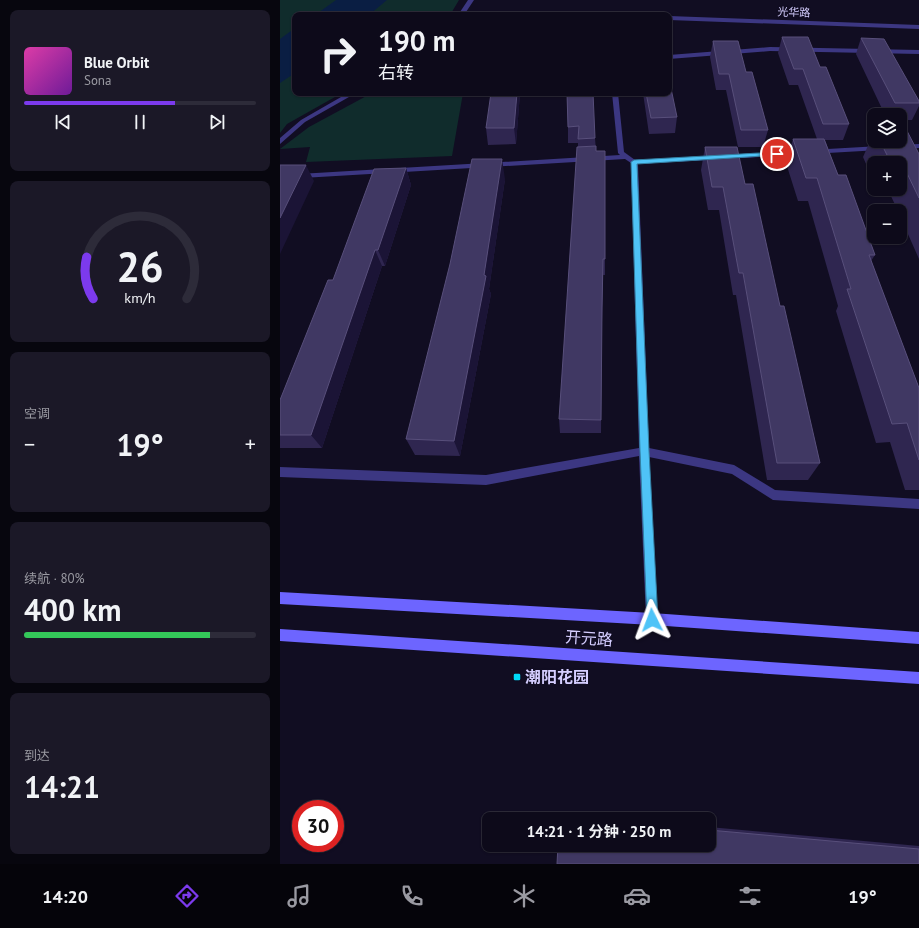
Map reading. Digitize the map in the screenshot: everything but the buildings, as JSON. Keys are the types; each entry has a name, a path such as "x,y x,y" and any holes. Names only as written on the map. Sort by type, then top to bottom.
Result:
{"main road":[{"name":"开元路","path":"280,598 652,620 919,638"},
{"name":"开元路","path":"280,635 919,678"}],"street":[{"path":"463,12 471,0"},
{"name":"光华路","path":"672,18 919,27"},
{"path":"672,57 770,49 919,52"},
{"path":"280,142 303,121 348,96"},
{"path":"615,96 621,152 630,160 652,620"},
{"path":"907,146 919,146"},
{"path":"280,181 282,177 887,148"},
{"path":"280,472 486,480 644,451 734,470 773,495 919,504"}],"green space":[{"path":"280,0 459,0 452,12 292,12 292,96 337,96 287,124 280,133"},
{"path":"366,96 462,96 452,156 306,162 310,147 280,149 309,127"}],"water":[{"path":"336,0 387,0 373,12 319,12"},
{"path":"292,30 292,75 280,83 280,39"}],"place":[{"name":"潮阳花园","path":"517,677"}],"route":[{"path":"652,620 644,451 634,162 777,154"}]}
